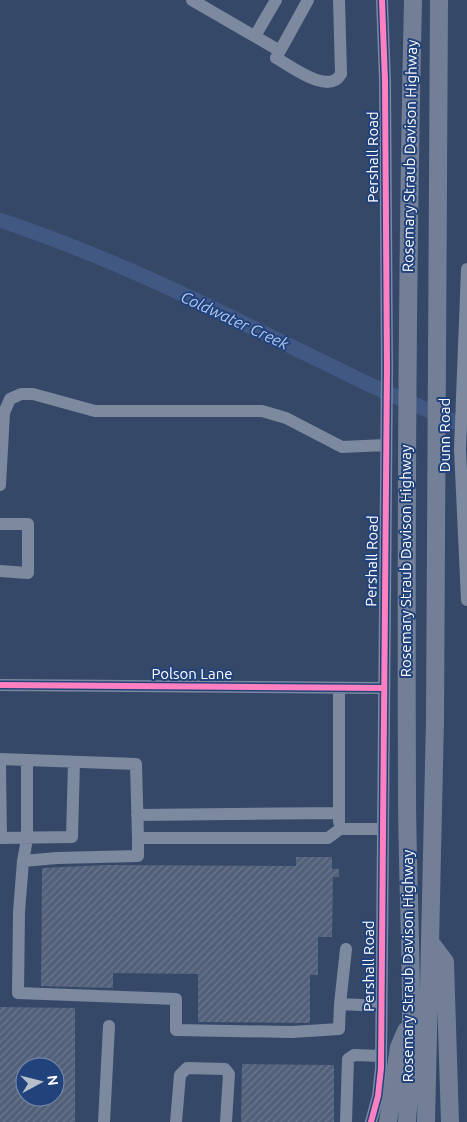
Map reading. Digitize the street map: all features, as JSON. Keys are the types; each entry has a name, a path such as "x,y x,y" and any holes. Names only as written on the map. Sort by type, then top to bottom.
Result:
{"highway":[{"name":"Rosemary Straub Davison Highway","path":"407,1122 411,1021 407,791 406,420 413,0"},
{"name":"Rosemary Straub Davison Highway","path":"426,1122 435,720 439,0"},
{"path":"430,942 445,962 450,1122"},
{"path":"388,1122 399,1047 411,1021"}],"street":[{"path":"192,0 280,51"},
{"path":"255,36 276,0"},
{"path":"308,0 276,58 318,81 328,83 338,79 342,68 339,0"},
{"name":"Pershall Road","path":"371,1122 378,1096 381,1056 387,367 385,81 382,0"},
{"name":"Dunn Road","path":"467,269 460,449 467,600"},
{"path":"0,485 4,413 10,399 21,394 33,394 95,411 262,411 286,418 342,447 386,444"},
{"path":"0,524 28,524 28,573 0,571"},
{"name":"Polson Lane","path":"0,686 383,688"},
{"path":"339,688 340,829"},
{"path":"0,759 136,764 138,856 57,858 24,861"},
{"path":"27,760 27,839 19,912 18,994 176,999 176,1030 292,1032 339,1029 346,949"},
{"path":"0,766 1,838 72,837 74,762"},
{"path":"137,815 339,813"},
{"path":"138,838 328,838 340,829 382,829"},
{"path":"340,1004 381,1006"},
{"path":"104,1122 109,1026"},
{"path":"346,1122 348,1059 354,1056 381,1056"},
{"path":"176,1122 180,1076 187,1068 225,1069 229,1074 226,1122"}],"building":[{"path":"296,857 332,857 332,869 339,869 339,877 333,877 332,937 318,937 318,975 310,975 310,1023 198,1022 198,974 113,973 113,988 41,986 42,868 106,865 296,866"},
{"path":"0,1007 75,1008 75,1122 0,1122"},
{"path":"242,1064 334,1065 334,1122 241,1122"}],"waterway":[{"name":"Coldwater Creek","path":"0,220 94,255 140,275 378,389 467,427"}],"cycle path":[{"path":"371,1122 378,1096 381,1068 387,367 385,81 382,0"},
{"path":"0,685 383,688"}]}
